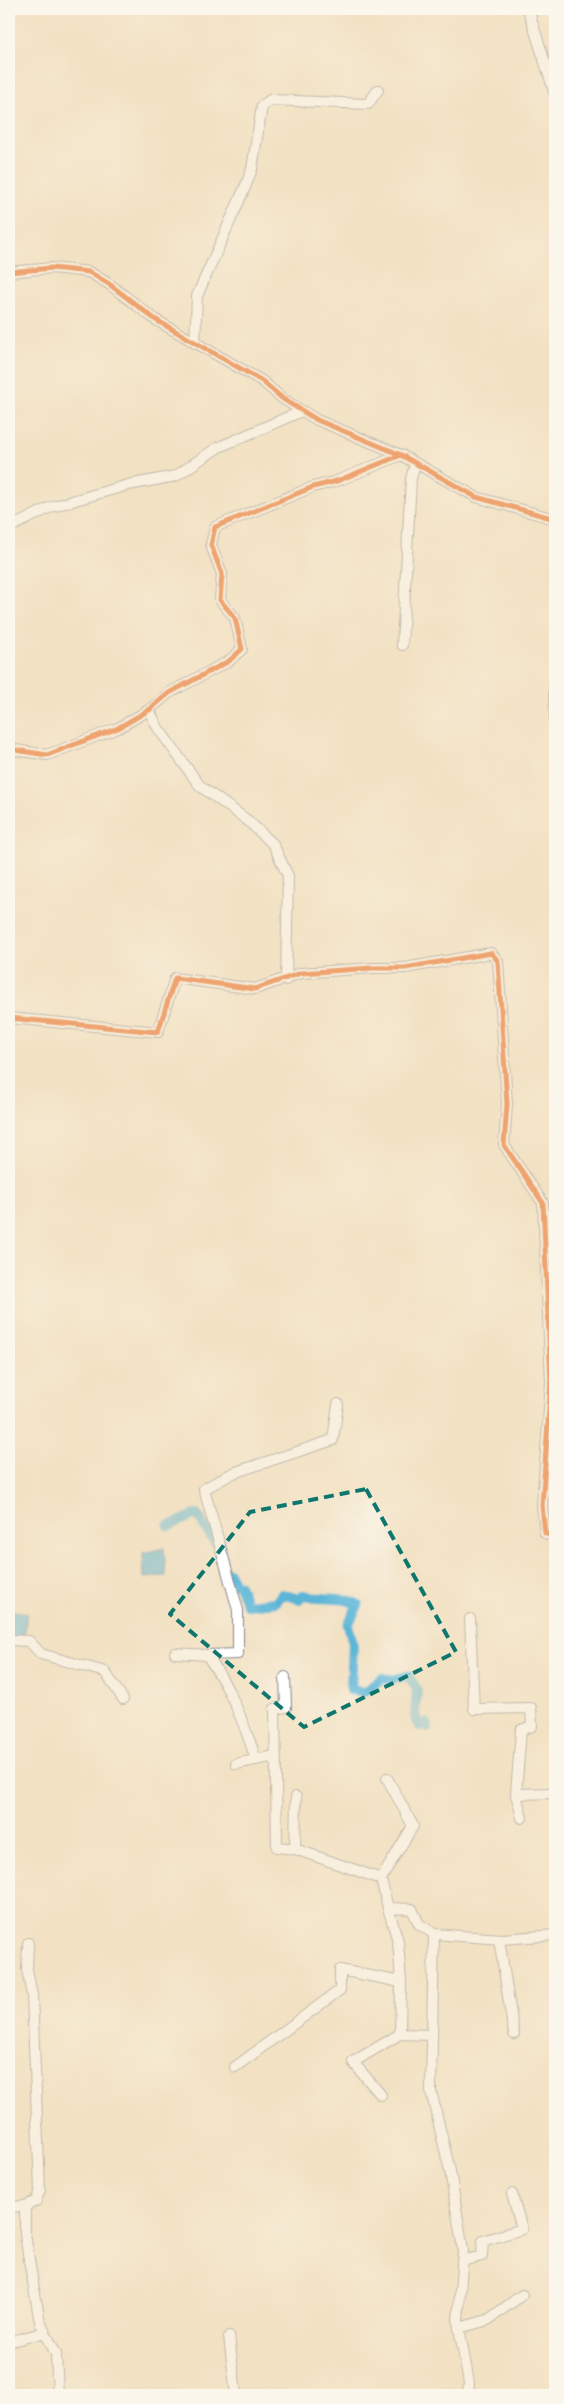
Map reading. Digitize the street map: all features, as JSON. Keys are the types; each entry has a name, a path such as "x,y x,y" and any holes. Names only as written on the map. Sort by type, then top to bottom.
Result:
{"street":[{"path":"528,9 555,94"},
{"path":"195,343 196,296 252,169 262,106 270,100 368,104 378,90"},
{"path":"9,272 52,268 89,272 109,284 156,320 262,382 317,420 401,455 476,497 555,519"},
{"path":"9,528 51,507 128,485 176,476 216,448 302,411"},
{"path":"9,749 47,755 118,728 149,710 169,693 228,661 242,649 235,618 220,600 222,574 211,545 215,526 401,455"},
{"path":"402,645 411,479 415,464"},
{"path":"555,677 555,718"},
{"path":"149,710 158,728 200,786 247,820 273,844 288,876 286,980"},
{"path":"9,1018 158,1032 175,978 255,989 301,974 372,968 405,968 491,953 498,961 507,1104 504,1145 543,1203 551,1382 542,1505 545,1533 555,1538"},
{"path":"175,1653 238,1654 238,1610 204,1489 234,1473 333,1440 338,1404"},
{"path":"470,1619 474,1709 531,1708 532,1726 521,1730 516,1794 522,1818"},
{"path":"9,1640 29,1641 41,1654 105,1672 123,1699"},
{"path":"207,1655 226,1682 256,1760"},
{"path":"285,1677 286,1707 275,1709 276,1847 295,1849 381,1880"},
{"path":"236,1764 275,1756"},
{"path":"387,1778 413,1826 381,1880 398,1941 401,1982 400,2034"},
{"path":"516,1794 555,1793"},
{"path":"295,1849 296,1797"},
{"path":"388,1908 412,1909 420,1924 434,1934 499,1939 555,1935"},
{"path":"434,1934 430,2091 450,2171 463,2250 459,2328 469,2383 468,2395"},
{"path":"499,1939 514,2034"},
{"path":"9,2207 26,2206 36,2201 40,2190 32,1996 27,1970 28,1943"},
{"path":"235,2067 340,1990 340,1970 401,1982"},
{"path":"381,2095 353,2062 400,2034 432,2035"},
{"path":"462,2261 482,2256 483,2241 522,2229 512,2194"},
{"path":"26,2206 25,2234 40,2322 56,2354 58,2395"},
{"path":"459,2328 488,2320 522,2294"},
{"path":"9,2342 46,2332"},
{"path":"229,2336 236,2395"}],"highlighted area":[{"path":"366,1489 456,1652 304,1727 170,1614 250,1512"}],"water":[{"path":"164,1548 166,1576 144,1578 143,1553"},
{"path":"9,1610 27,1613 24,1639 9,1637"}],"waterway":[{"path":"168,1526 197,1514 218,1548"},
{"path":"229,1573 235,1584 239,1585 247,1605 276,1602 282,1594 299,1599 304,1595 345,1600 358,1605 348,1625 353,1643 351,1690 365,1692 382,1678 392,1680 408,1676 417,1689 415,1714 419,1726 427,1723 428,1728"}],"cycle path":[{"path":"9,272 52,268 89,272 109,284 156,320 262,381 283,399 317,420 401,455 476,497 555,519"},
{"path":"9,749 47,755 118,728 149,710 169,693 229,661 242,649 235,618 220,600 222,574 211,545 215,527 313,487 337,481 401,455"},
{"path":"9,1018 158,1032 175,978 255,989 301,973 372,968 405,968 491,953 498,961 507,1104 504,1145 543,1203 551,1382 542,1505 545,1533 555,1538"}]}
